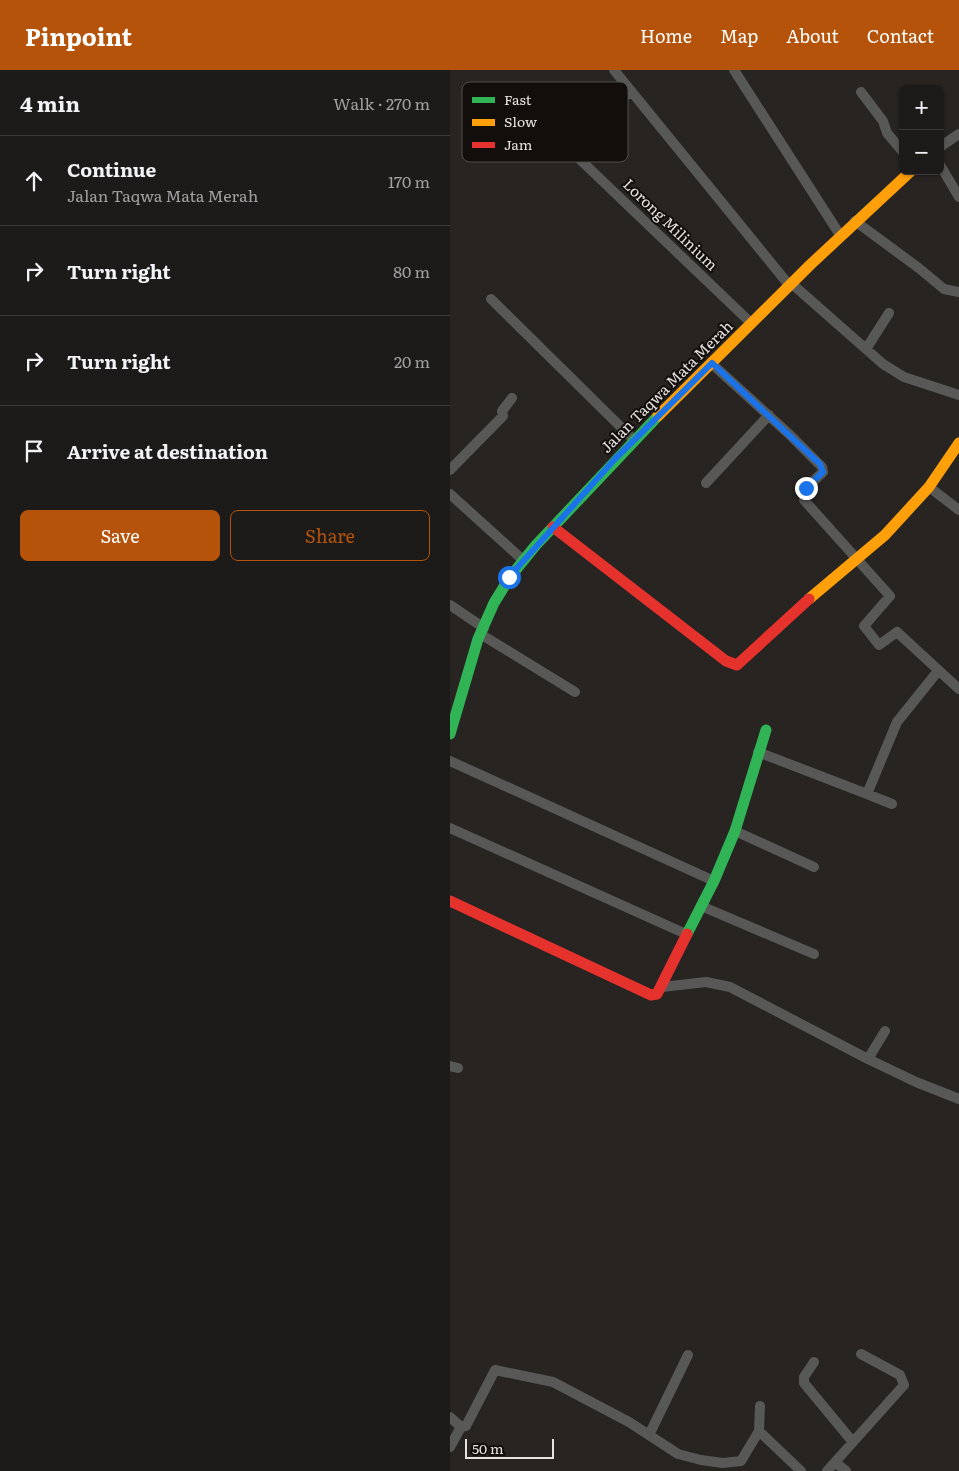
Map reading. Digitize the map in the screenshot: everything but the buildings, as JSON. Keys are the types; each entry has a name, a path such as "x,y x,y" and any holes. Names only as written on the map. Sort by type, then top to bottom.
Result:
{"street":[{"path":"614,70 624,82"},
{"path":"737,71 840,235"},
{"path":"628,87 790,284 883,364 904,377 959,395"},
{"path":"860,92 883,121 887,133 899,147"},
{"path":"944,144 959,134"},
{"name":"Lorong Milinium","path":"582,162 751,324"},
{"path":"944,172 959,197"},
{"name":"Jalan Taqwa Mata Merah","path":"450,734 460,695 483,631 503,587 522,560 634,440 840,235 907,175"},
{"path":"855,221 944,289 959,292"},
{"path":"491,299 634,440"},
{"path":"866,349 888,313"},
{"path":"712,363 822,467 823,472 806,488 804,500 890,596 864,626 879,645 897,632 959,689"},
{"path":"450,470 503,416 503,410 512,398"},
{"path":"706,483 769,415"},
{"path":"553,527 732,665 741,663 820,588 885,535 929,487 959,443"},
{"path":"929,487 959,510"},
{"path":"450,494 522,560"},
{"path":"450,605 483,631 575,692"},
{"path":"867,794 897,722 938,671"},
{"path":"450,901 651,995 657,994 714,881 735,831 766,730"},
{"path":"758,752 892,804"},
{"path":"450,761 714,881"},
{"path":"450,828 686,934"},
{"path":"735,831 814,867"},
{"path":"701,906 814,954"},
{"path":"662,987 706,982 730,987 868,1060 959,1100"},
{"path":"868,1060 885,1031"},
{"path":"828,1471 852,1441 904,1385 900,1375 861,1354"},
{"path":"649,1435 688,1355"},
{"path":"814,1362 804,1377 804,1383 852,1441"},
{"path":"450,1447 461,1427 466,1426 495,1370 553,1382 649,1435 678,1454 734,1464 741,1461 759,1431 760,1406"},
{"path":"450,1417 461,1427"},
{"path":"759,1431 801,1471"},
{"path":"836,1463 846,1471"}],"traffic: fast":[{"path":"450,734 478,639 494,603 510,577 536,545 658,416"},
{"path":"687,934 714,881 735,831 766,730"}],"traffic: slow":[{"path":"658,416 810,265 907,175"},
{"path":"809,599 885,535 929,487 959,443"}],"traffic: jam":[{"path":"553,527 726,661 737,665 809,599"},
{"path":"450,901 651,995 657,994 687,934"}],"route":[{"path":"509,577 522,560 614,460 712,363 820,464 823,472 806,488"}]}
